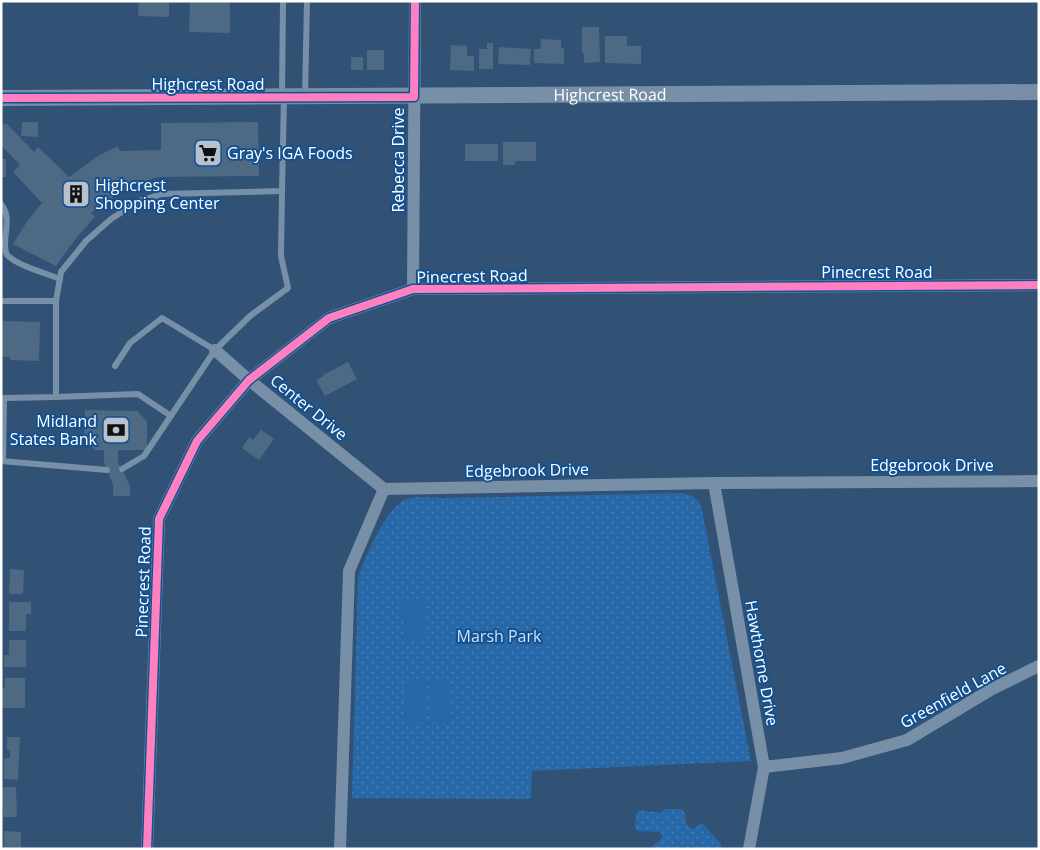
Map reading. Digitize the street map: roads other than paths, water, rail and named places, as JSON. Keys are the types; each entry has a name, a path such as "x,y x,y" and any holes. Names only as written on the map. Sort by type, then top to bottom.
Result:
{"street":[{"name":"Rebecca Drive","path":"413,289 415,1"},
{"name":"Highcrest Road","path":"1,98 1039,92"},
{"name":"Pinecrest Road","path":"146,849 159,519 197,442 249,380 329,318 413,289 1039,285"},
{"name":"Center Drive","path":"216,350 249,380 384,489"},
{"name":"Edgebrook Drive","path":"384,489 1039,480"},
{"name":"Hawthorne Drive","path":"714,483 764,767 749,849"},
{"path":"340,849 349,571 384,489"},
{"name":"Greenfield Lane","path":"764,767 842,758 907,740 992,689 1039,666"}],"lane":[{"path":"122,469 144,456 216,350 250,316 288,288 281,256 283,1"},
{"path":"305,97 307,1"},
{"path":"56,397 56,301 61,272 86,241 111,219 139,201 162,194 282,191"},
{"path":"1,204 6,209 7,216 2,242 5,253 12,260 60,279"},
{"path":"1,302 56,301"},
{"path":"115,366 130,343 162,318 216,350"},
{"path":"107,470 2,461 4,398 138,394 171,416"}],"place":[{"name":"Gray's IGA Foods","path":"208,153"},
{"name":"Highcrest Shopping Center","path":"76,194"},
{"name":"Midland States Bank","path":"116,430"}],"park label":[{"name":"Marsh Park","path":"499,636"}]}
